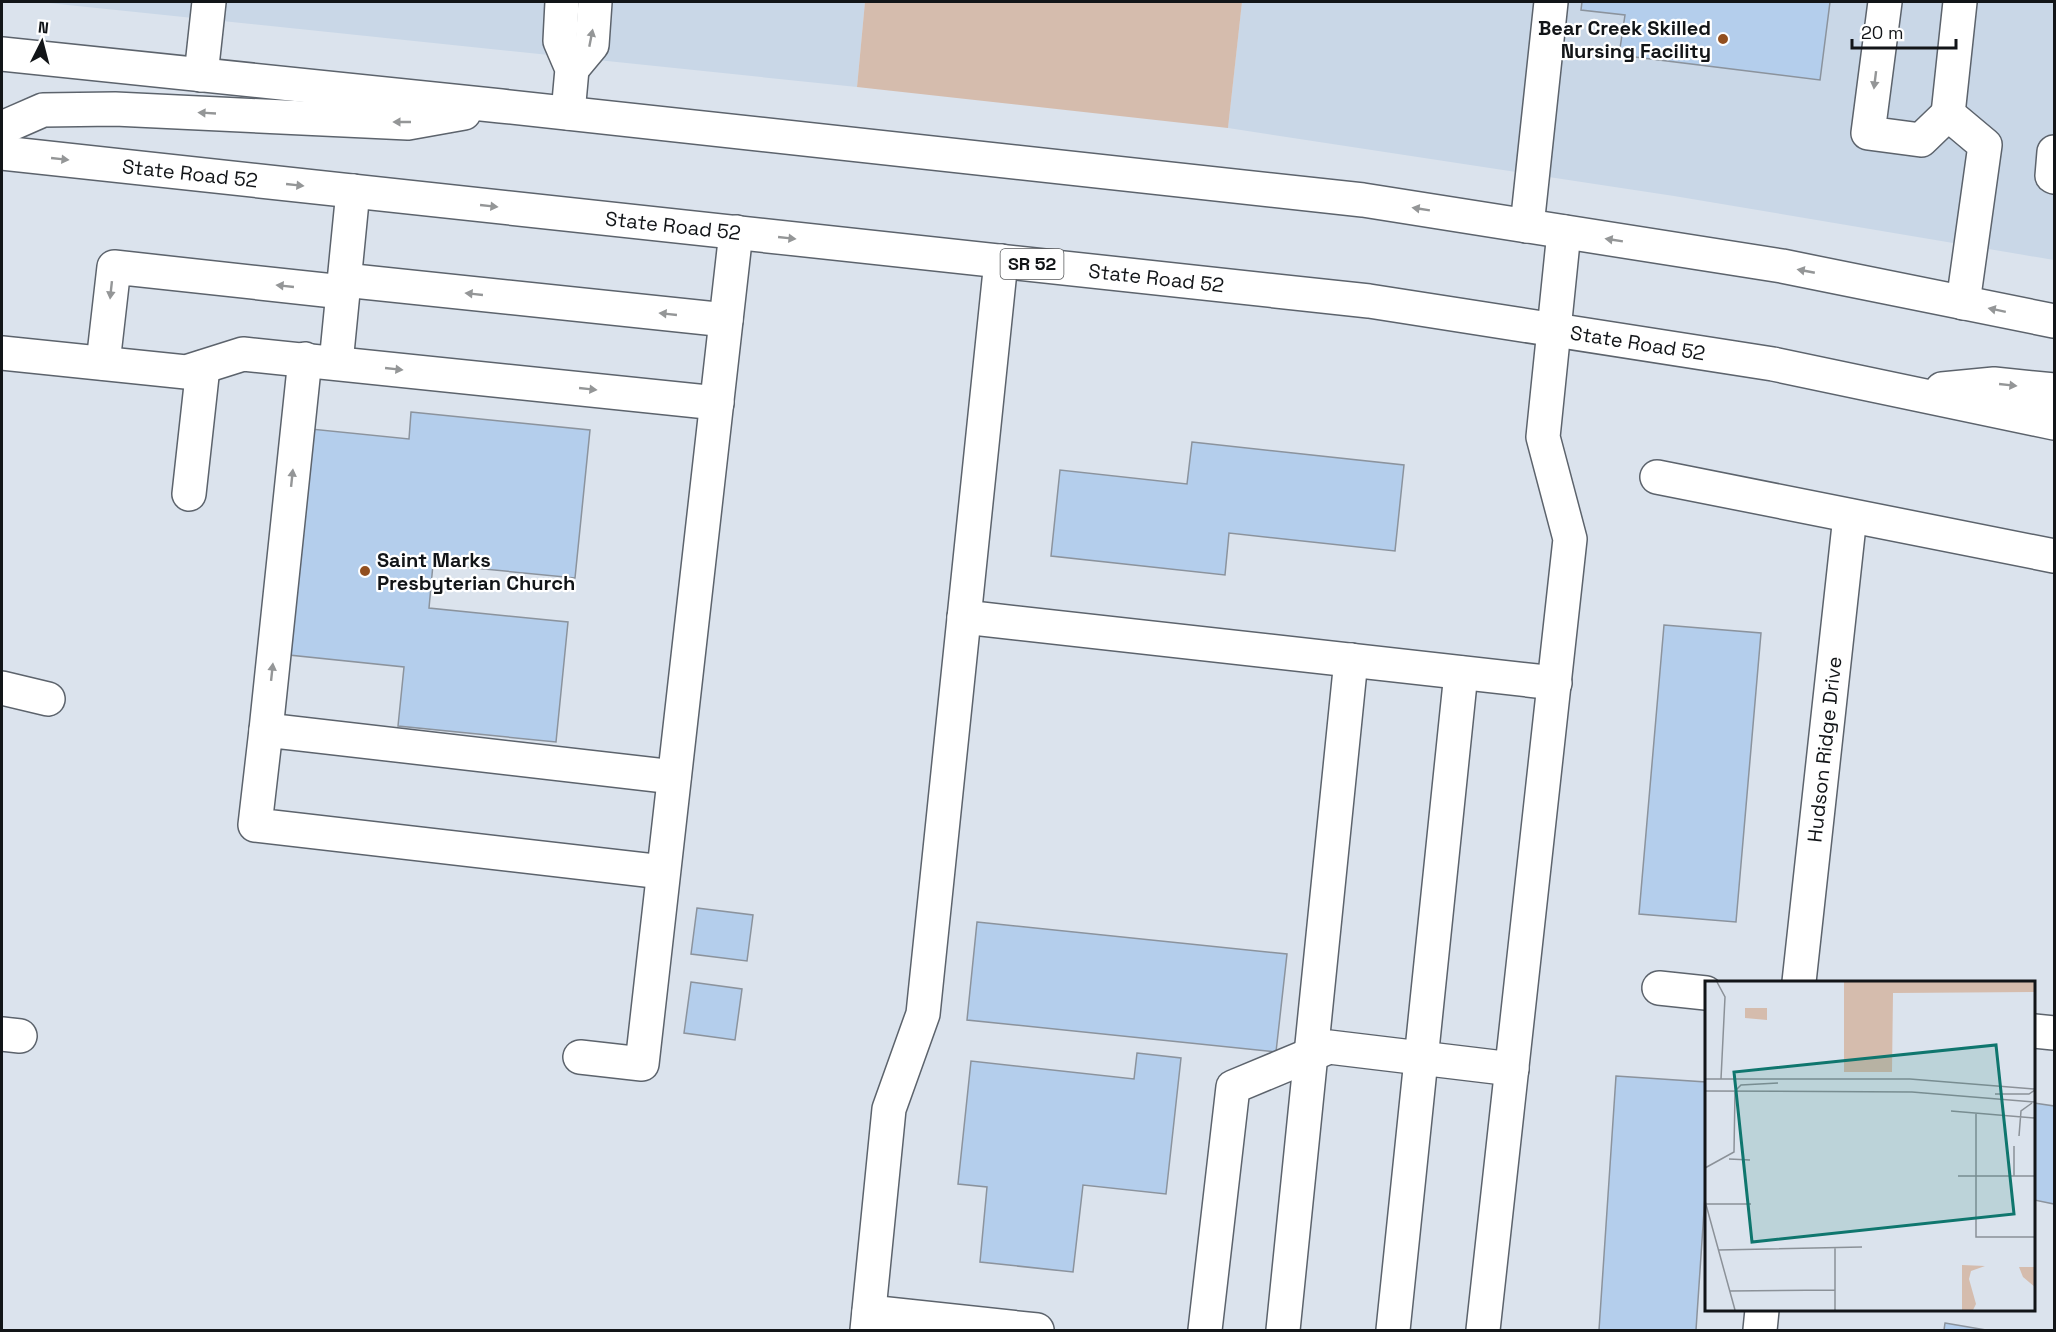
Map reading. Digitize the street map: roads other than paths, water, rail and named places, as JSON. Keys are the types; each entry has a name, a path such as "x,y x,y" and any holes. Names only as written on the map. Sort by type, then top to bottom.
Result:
{"main road":[{"path":"201,75 208,2"},
{"path":"562,2 560,41 572,69 568,113"},
{"path":"572,69 592,45 595,2"},
{"path":"1527,226 1551,2"},
{"path":"1885,2 1868,133 1921,140 1948,114 1960,2"},
{"path":"2,54 1363,200 1782,266 2055,321"},
{"path":"2,128 44,110 115,109 408,123 501,106"},
{"path":"1948,114 1985,145 1963,303"},
{"path":"2055,152 2052,176 2055,177"},
{"name":"State Road 52","path":"2,153 1369,301 1773,364 2055,423"},
{"path":"353,191 344,286 320,361 266,730 255,825 663,872"},
{"path":"580,1057 642,1064 736,232"},
{"path":"1484,1330 1570,539 1543,437 1564,232"},
{"path":"1001,261 923,1014 889,1109 868,1321 1037,1330"},
{"path":"103,363 114,267 726,320"},
{"path":"2,353 186,372 243,354 717,403"},
{"path":"189,494 203,367"},
{"path":"1907,392 1994,384 2055,390"},
{"path":"1657,477 2055,556"},
{"name":"Hudson Ridge Drive","path":"1799,981 1850,516"},
{"path":"964,617 1555,683"},
{"path":"1283,1330 1351,660"},
{"path":"1393,1330 1461,673"},
{"path":"2,688 48,699"},
{"path":"266,730 674,777"},
{"path":"1659,988 1705,993"},
{"path":"2035,1030 2055,1033"},
{"path":"1205,1330 1233,1087 1329,1047 1512,1069"},
{"path":"1760,1330 1762,1311"}],"place":[{"name":"Bear Creek Skilled Nursing Facility","path":"1723,39"},
{"name":"Saint Marks Presbyterian Church","path":"365,571"}]}
